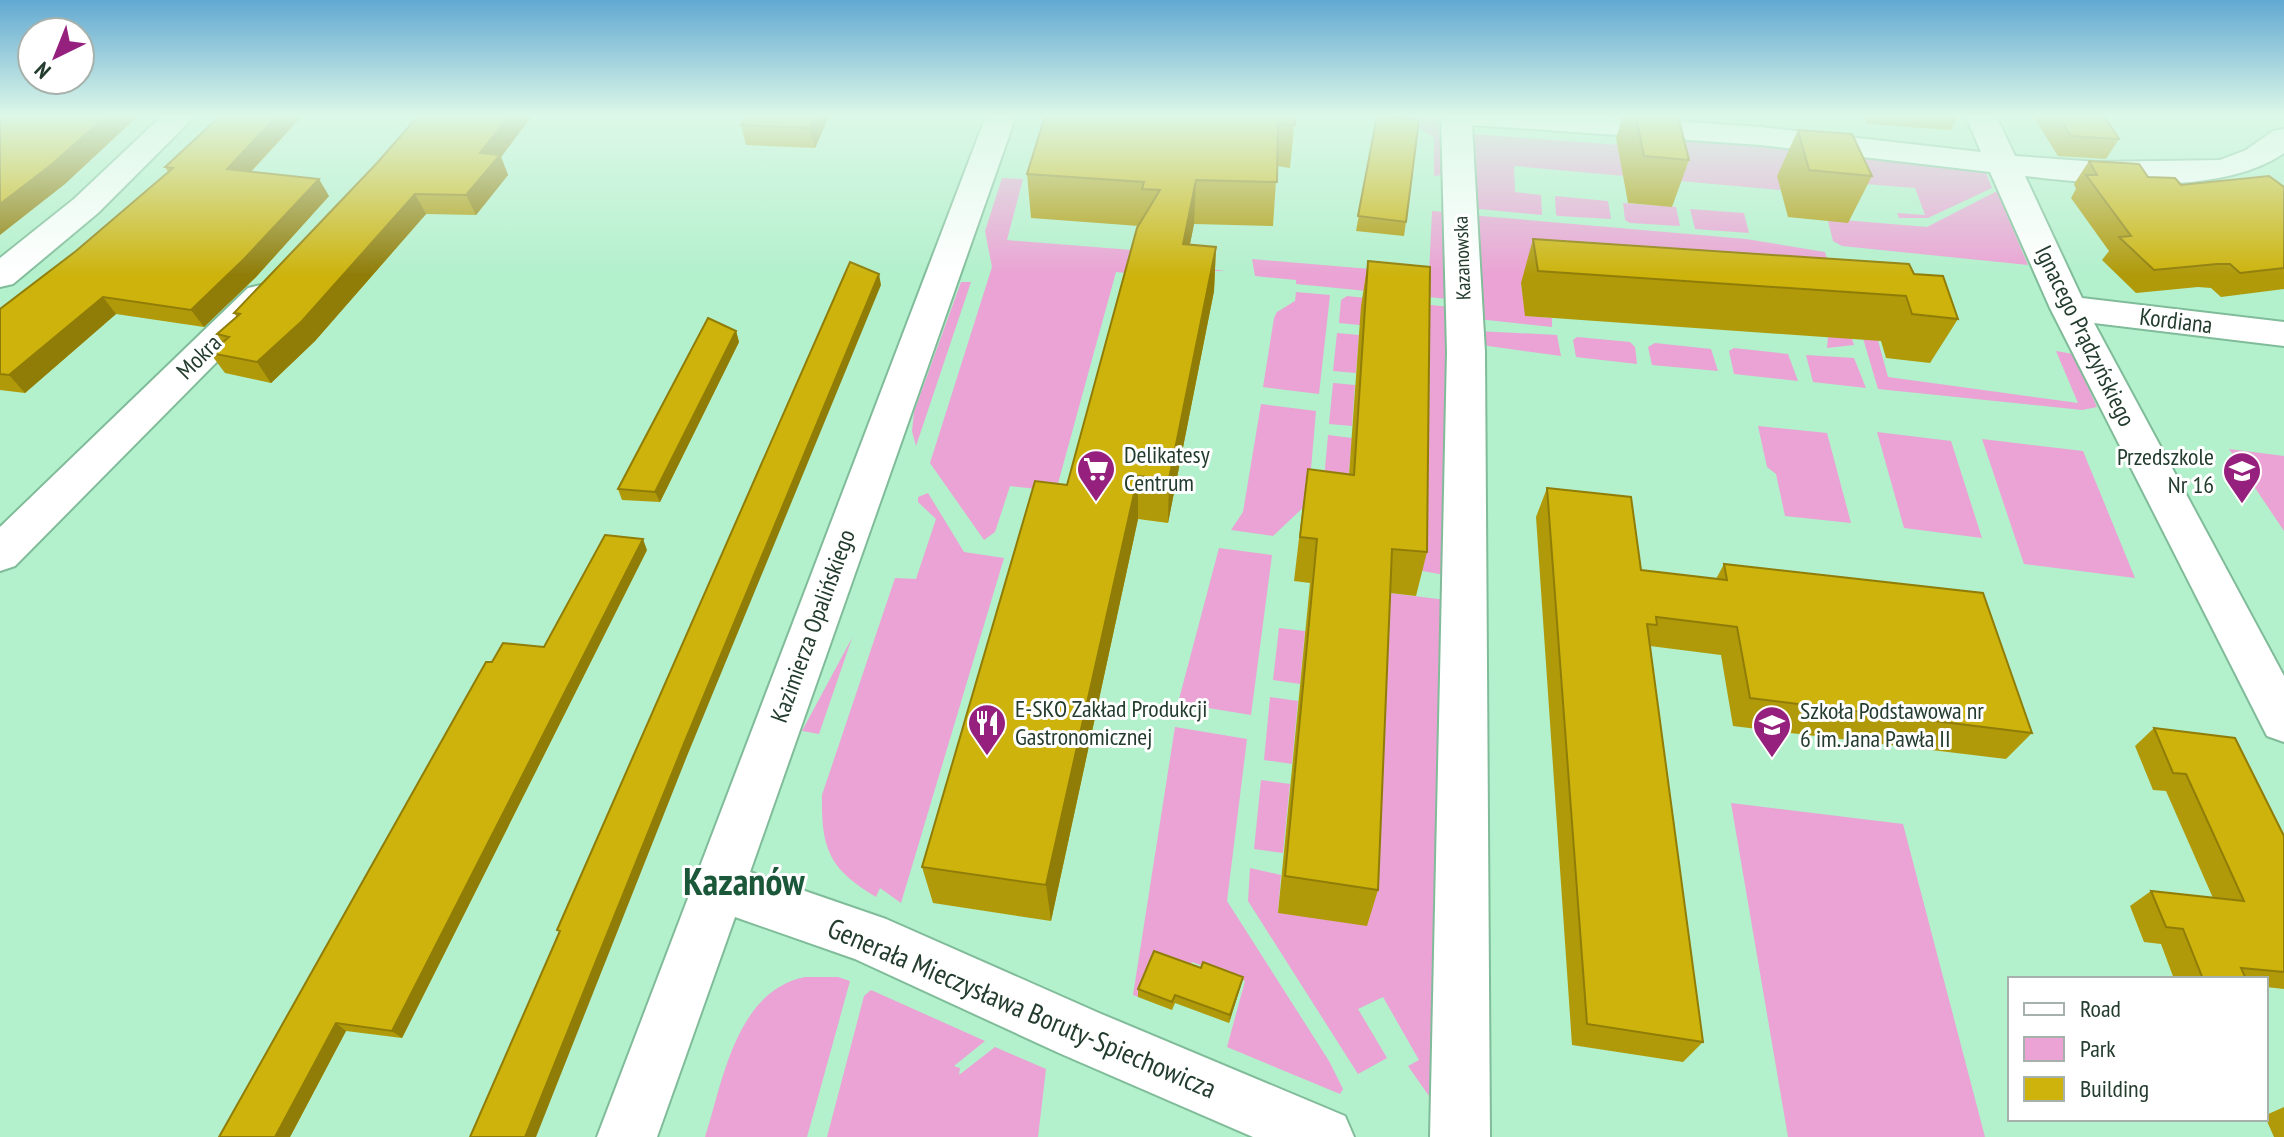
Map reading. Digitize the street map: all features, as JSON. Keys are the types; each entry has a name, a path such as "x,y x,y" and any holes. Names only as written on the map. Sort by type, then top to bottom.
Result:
{"street":[{"path":"0,276 86,206 125,169"},
{"name":"Kazimierza Opalińskiego","path":"627,1137 981,169"},
{"name":"Kazanowska","path":"1458,169 1466,352 1460,1137"},
{"name":"Ignacego Prądzyńskiego","path":"2006,169 2068,308 2284,722"},
{"path":"2063,169 2098,172 2204,172 2218,169"},
{"name":"Mokra","path":"0,554 285,273"},
{"name":"Kordiana","path":"2068,308 2284,334"},
{"name":"Generała Mieczysława Boruty-Spiechowicza","path":"717,886 867,937 1079,1033 1324,1137"}],"green space":[{"path":"1434,169 1444,169 1444,175 1434,176"},
{"path":"1470,169 1514,169 1515,192 1541,195 1542,215 1469,208"},
{"path":"1548,169 1978,169 1985,170 1992,188 1928,218 1899,218 1897,213 1925,215 1915,188 1778,177 1781,190"},
{"path":"1002,178 1023,179 1007,240 1207,256 1205,268 1225,271 1199,271 1197,280 1116,272 1051,509 1046,490 1010,486 995,532 984,540 930,463 992,267 985,231"},
{"path":"1997,191 2028,265 1842,246 1833,241 1828,221 1927,227"},
{"path":"1555,196 1608,201 1611,219 1556,215"},
{"path":"1623,203 1676,207 1680,226 1630,223 1625,220"},
{"path":"1690,209 1744,213 1749,233 1695,229"},
{"path":"1432,211 1444,212 1448,299 1296,284 1296,280 1255,276 1252,259 1429,274"},
{"path":"1470,215 1746,239 1825,252 1854,345 1827,348 1828,337 1815,303 1521,284 1526,316 1552,318 1552,327 1478,319"},
{"path":"961,282 971,282 916,446 912,431 914,412"},
{"path":"1296,292 1330,295 1319,394 1263,387 1274,318 1277,312 1295,301"},
{"path":"1347,296 1450,307 1445,575 1417,570 1360,325 1339,323 1341,300"},
{"path":"1866,297 1888,377 2078,403 2056,351 2073,354 2097,407 2082,410 1878,389 1852,301"},
{"path":"1477,331 1557,335 1561,356 1488,346 1480,340"},
{"path":"1337,333 1359,335 1356,373 1333,371"},
{"path":"1577,337 1630,342 1635,347 1637,364 1576,357 1573,340"},
{"path":"1655,343 1711,349 1718,371 1652,365 1648,347"},
{"path":"1734,348 1788,354 1798,381 1734,374 1729,351"},
{"path":"1806,355 1854,358 1866,388 1813,382"},
{"path":"1333,383 1355,385 1352,426 1329,424"},
{"path":"1261,404 1316,411 1308,503 1273,536 1231,530 1243,512"},
{"path":"1758,426 1827,433 1851,523 1785,516 1776,474 1767,467"},
{"path":"1877,432 1951,441 1982,538 1904,528"},
{"path":"1328,435 1352,438 1348,482 1324,479"},
{"path":"1982,439 2083,451 2135,578 2024,564"},
{"path":"2229,449 2284,456 2284,531"},
{"path":"928,493 964,552 1004,558 901,903 880,888 876,897 838,867 826,844 822,795 895,578 916,579 936,519 918,502 918,497"},
{"path":"1219,548 1272,555 1251,715 1178,703"},
{"path":"1382,592 1446,600 1436,1106 1408,1066 1419,1060 1383,997 1358,1009 1387,1058 1358,1074 1248,901 1250,868 1281,875 1278,913"},
{"path":"1279,628 1305,631 1300,684 1273,680"},
{"path":"852,638 819,734 802,731"},
{"path":"1270,697 1298,701 1292,764 1264,760"},
{"path":"1175,727 1247,739 1227,901 1329,1061 1343,1089 1340,1094 1227,1047 1245,981 1192,962 1187,971 1138,997 1133,995"},
{"path":"1261,780 1290,784 1283,853 1254,849"},
{"path":"1731,803 1903,824 1985,1137 1788,1137"},
{"path":"805,977 838,977 850,981 807,1137 705,1137 726,1065 748,1019 763,1000 782,986"},
{"path":"871,990 985,1041 954,1066 960,1068 959,1075 995,1047 1046,1069 1038,1137 827,1137 864,996"}],"building":[{"path":"0,169 46,169 0,204"},
{"path":"172,169 228,169 319,179 191,310 103,297 9,375 0,374 0,309 76,251"},
{"path":"371,169 488,169 466,195 415,194 302,321 257,362 210,353 229,337 217,334 240,314 234,313"},
{"path":"1029,169 1277,169 1277,182 1196,180 1183,244 1216,247 1169,479 1138,476 1046,885 922,867 1035,481 1067,485 1137,228 1160,190 1142,189 1144,182 1027,174"},
{"path":"1367,169 1413,169 1406,222 1358,216"},
{"path":"1869,169 1872,176 1809,170"},
{"path":"2094,169 2143,169 2148,177 2175,178 2181,185 2269,176 2284,187 2284,268 2240,273 2230,264 2217,264 2154,270 2119,237 2131,236 2086,175 2097,175"},
{"path":"1533,239 1909,264 1914,274 1943,276 1958,319 1912,314 1906,296 1538,271"},
{"path":"1368,261 1430,267 1427,552 1392,549 1378,890 1285,876 1317,539 1300,537 1308,469 1354,475"},
{"path":"850,262 879,274 525,1137 470,1137 560,931 557,930"},
{"path":"708,318 736,331 655,492 618,489"},
{"path":"1547,488 1631,497 1641,570 1727,580 1724,564 1983,593 2032,733 1750,698 1737,627 1656,617 1657,625 1647,624 1703,1042 1587,1024"},
{"path":"605,535 643,539 392,1031 336,1023 275,1137 219,1137 486,662 492,662 503,643 544,647"},
{"path":"2154,728 2235,738 2284,836 2284,972 2241,968 2245,977 2202,977 2183,929 2166,927 2151,891 2244,901 2186,774 2173,773"},
{"path":"1154,951 1201,968 1203,962 1243,977 1230,1015 1175,995 1172,1002 1138,989"}],"place":[{"name":"Delikatesy Centrum","path":"1096,503"},
{"name":"Przedszkole Nr 16","path":"2242,505"},
{"name":"E-SKO Zakład Produkcji Gastronomicznej","path":"987,757"},
{"name":"Szkoła Podstawowa nr 6 im. Jana Pawła II","path":"1772,759"}],"district":[{"name":"Kazanów","path":"744,882"}]}
